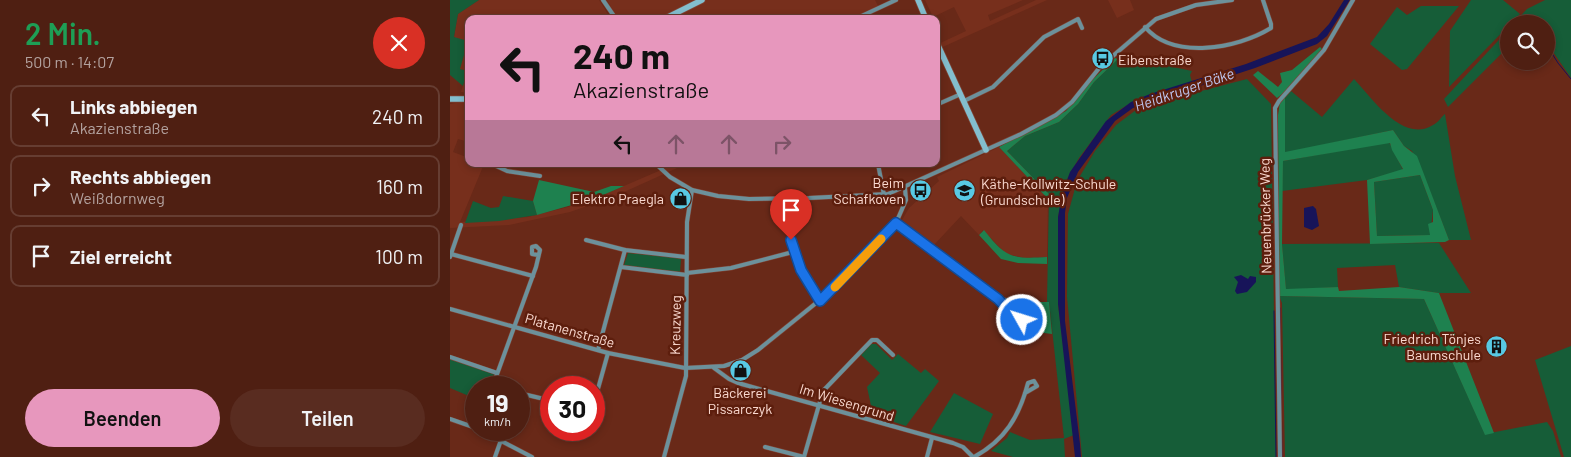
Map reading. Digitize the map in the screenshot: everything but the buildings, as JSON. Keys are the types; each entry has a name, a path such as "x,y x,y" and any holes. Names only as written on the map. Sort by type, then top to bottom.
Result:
{"street":[{"path":"603,0 613,15"},
{"path":"672,15 702,0"},
{"path":"864,15 896,0"},
{"path":"918,0 924,15"},
{"path":"659,167 670,177 692,190 736,198 884,195 905,188 1042,124 1061,112 1072,102 1091,75 1145,27 1172,12 1196,5 1232,0"},
{"path":"1145,27 1151,34 1165,42 1198,49 1212,49 1271,28 1263,0"},
{"name":"Neuenbrücker Weg","path":"1280,457 1275,108 1279,100 1324,50 1353,0"},
{"path":"964,101 993,87 1036,44 1050,33 1078,19 1082,28"},
{"path":"940,49 986,150"},
{"path":"940,103 961,94"},
{"path":"450,99 465,99"},
{"path":"498,167 507,171 540,176"},
{"path":"879,167 884,195"},
{"path":"905,188 906,200 896,223 998,299 1012,314 1022,320 1025,315 1026,306 1023,302 998,299"},
{"name":"Kreuzweg","path":"664,457 686,376 687,222 692,190"},
{"path":"785,198 793,252 820,301"},
{"name":"Platanenstraße","path":"450,308 608,353 685,368 714,368 742,360 758,350 820,301 896,223"},
{"path":"461,225 451,255 533,276"},
{"path":"586,240 626,250 686,257"},
{"path":"598,350 626,250"},
{"path":"621,267 687,274 732,268 793,252"},
{"path":"496,376 533,276 538,255"},
{"path":"765,447 804,457 817,406 823,391 872,340 877,340 893,355"},
{"path":"602,376 608,353"},
{"path":"450,357 497,373"},
{"name":"Im Wiesengrund","path":"714,368 729,380 962,447 974,457"},
{"path":"974,457 989,449 1004,436 1025,393"},
{"path":"450,419 465,424"},
{"path":"928,457 932,438"},
{"path":"494,457 501,441"},
{"path":"503,441 532,457"}],"shaded area":[{"path":"479,0 599,0 608,15 465,15 465,71 460,70 454,37 458,14"},
{"path":"607,0 875,0 878,6 865,12 866,15 616,15"},
{"path":"925,0 1023,0 988,15 990,21 1036,0 1047,0 940,48 940,43 966,31 954,7 937,15 932,15"},
{"path":"1108,0 1130,0 1134,10 1117,18"},
{"path":"465,78 465,92 461,92"},
{"path":"465,103 465,141 458,139 453,152 465,156 465,167 483,167 460,222 528,217 568,207 596,198 668,167 679,167 613,197 570,212 509,225 450,228 450,104"},
{"path":"999,147 1048,199 1047,257 1025,258 1006,254 983,230 979,235 961,216 933,246 902,220 909,208 939,181 937,177"}],"green space":[{"path":"450,0 479,0 458,14 454,37 465,40 465,52 460,69 465,70 463,86 450,75"},
{"path":"1471,0 1503,0 1520,14 1500,15 1500,35 1449,87 1450,31"},
{"path":"1545,0 1571,0 1571,78 1555,55 1555,15 1521,15 1527,9"},
{"path":"1421,6 1459,6 1407,69 1402,70 1370,44 1397,7 1407,15"},
{"path":"1500,39 1500,55 1448,107 1444,99"},
{"path":"1320,47 1322,49 1285,92 1277,98 1253,75 1258,71 1278,87 1282,82 1280,73 1292,70"},
{"path":"1121,56 1192,71 1190,75 1192,82 1139,98 1111,115 1079,158 1066,181 1058,217 1058,304 1074,435 1064,439 1065,457 1013,457 991,451 1007,438 1010,432 1030,440 1064,438 1049,302 1047,302 1049,194 1007,151 1025,136 1059,122 1078,104 1094,82"},
{"path":"1115,58 1118,59 1094,82 1078,104 1059,122 1025,136 1007,151 1049,194 1048,199 999,147 1066,111 1092,80"},
{"path":"1247,79 1271,104 1276,457 1082,457 1067,297 1068,214 1077,181 1095,151 1116,125 1140,107"},
{"path":"1354,79 1379,107 1400,124 1422,129 1433,125 1445,114 1455,176 1471,240 1449,240 1422,171 1412,151 1404,146 1393,130 1285,153 1285,96 1291,91 1322,117"},
{"path":"1285,96 1285,152 1393,130 1404,146 1417,156 1449,240 1445,242 1370,244 1367,180 1403,169 1390,143 1283,161 1282,244 1286,289 1338,287 1339,291 1399,287 1439,293 1494,433 1485,435 1424,299 1279,296 1278,115 1280,102","holes":["1420,175 1433,210 1433,222 1428,224 1430,235 1377,236 1374,182"]},
{"path":"1389,142 1403,170 1367,180 1282,191 1283,161"},
{"path":"1420,175 1433,210 1430,235 1377,236 1374,182"},
{"path":"539,180 594,192 611,186 624,186 596,198 537,215 533,201"},
{"path":"503,196 533,201 537,215 499,221 465,223 473,201 491,208 499,207"},
{"path":"984,230 998,246 1011,255 1025,258 1047,257 1047,264 1018,263 1001,259 979,235"},
{"path":"1439,243 1471,293 1439,293 1399,287 1395,265 1337,268 1338,287 1286,290 1282,244"},
{"path":"628,253 681,258 680,273 624,265"},
{"path":"1279,296 1424,299 1485,434 1547,422 1553,431 1561,457 1285,457 1282,303"},
{"path":"1030,302 1049,302 1052,334 1044,333 1025,321 1030,313"},
{"path":"871,344 876,344 892,360 898,354 921,373 925,369 939,381 906,426 873,415 867,387 880,373 861,355"},
{"path":"1571,346 1571,457 1564,457 1535,360"},
{"path":"450,358 494,374 493,376 465,376 465,394 450,388"},
{"path":"954,393 993,414 980,444 930,432"}],"water":[{"name":"Heidkruger Bäke","path":"1344,0 1350,0 1327,36 1317,44 1255,68 1133,108 1115,121 1078,172 1067,198 1065,213 1065,321 1081,457 1075,457 1058,304 1058,217 1062,194 1070,172 1106,121 1131,102 1150,94 1246,64 1317,37 1329,24"},
{"path":"1313,206 1316,209 1319,226 1312,230 1304,227 1304,208"},
{"path":"1241,275 1248,279 1250,276 1256,277 1256,282 1247,292 1237,294 1235,291 1238,282 1234,277"}],"waterway":[{"path":"1555,58 1571,79"},
{"path":"1280,308 1282,457"},
{"path":"1274,311 1276,457"}],"slow traffic":[{"path":"835,287 881,239"}],"place":[{"name":"Eibenstraße","path":"1102,59"},
{"name":"Beim Schafkoven","path":"920,190"},
{"name":"Käthe-Kollwitz-Schule (Grundschule)","path":"965,191"},
{"name":"Elektro Praegla","path":"680,198"},
{"name":"Friedrich Tönjes Baumschule","path":"1497,346"},
{"name":"Bäckerei Pissarczyk","path":"740,370"}],"route":[{"path":"791,240 793,252 801,270 820,301 896,223 998,299 1012,314 1022,320"}]}
